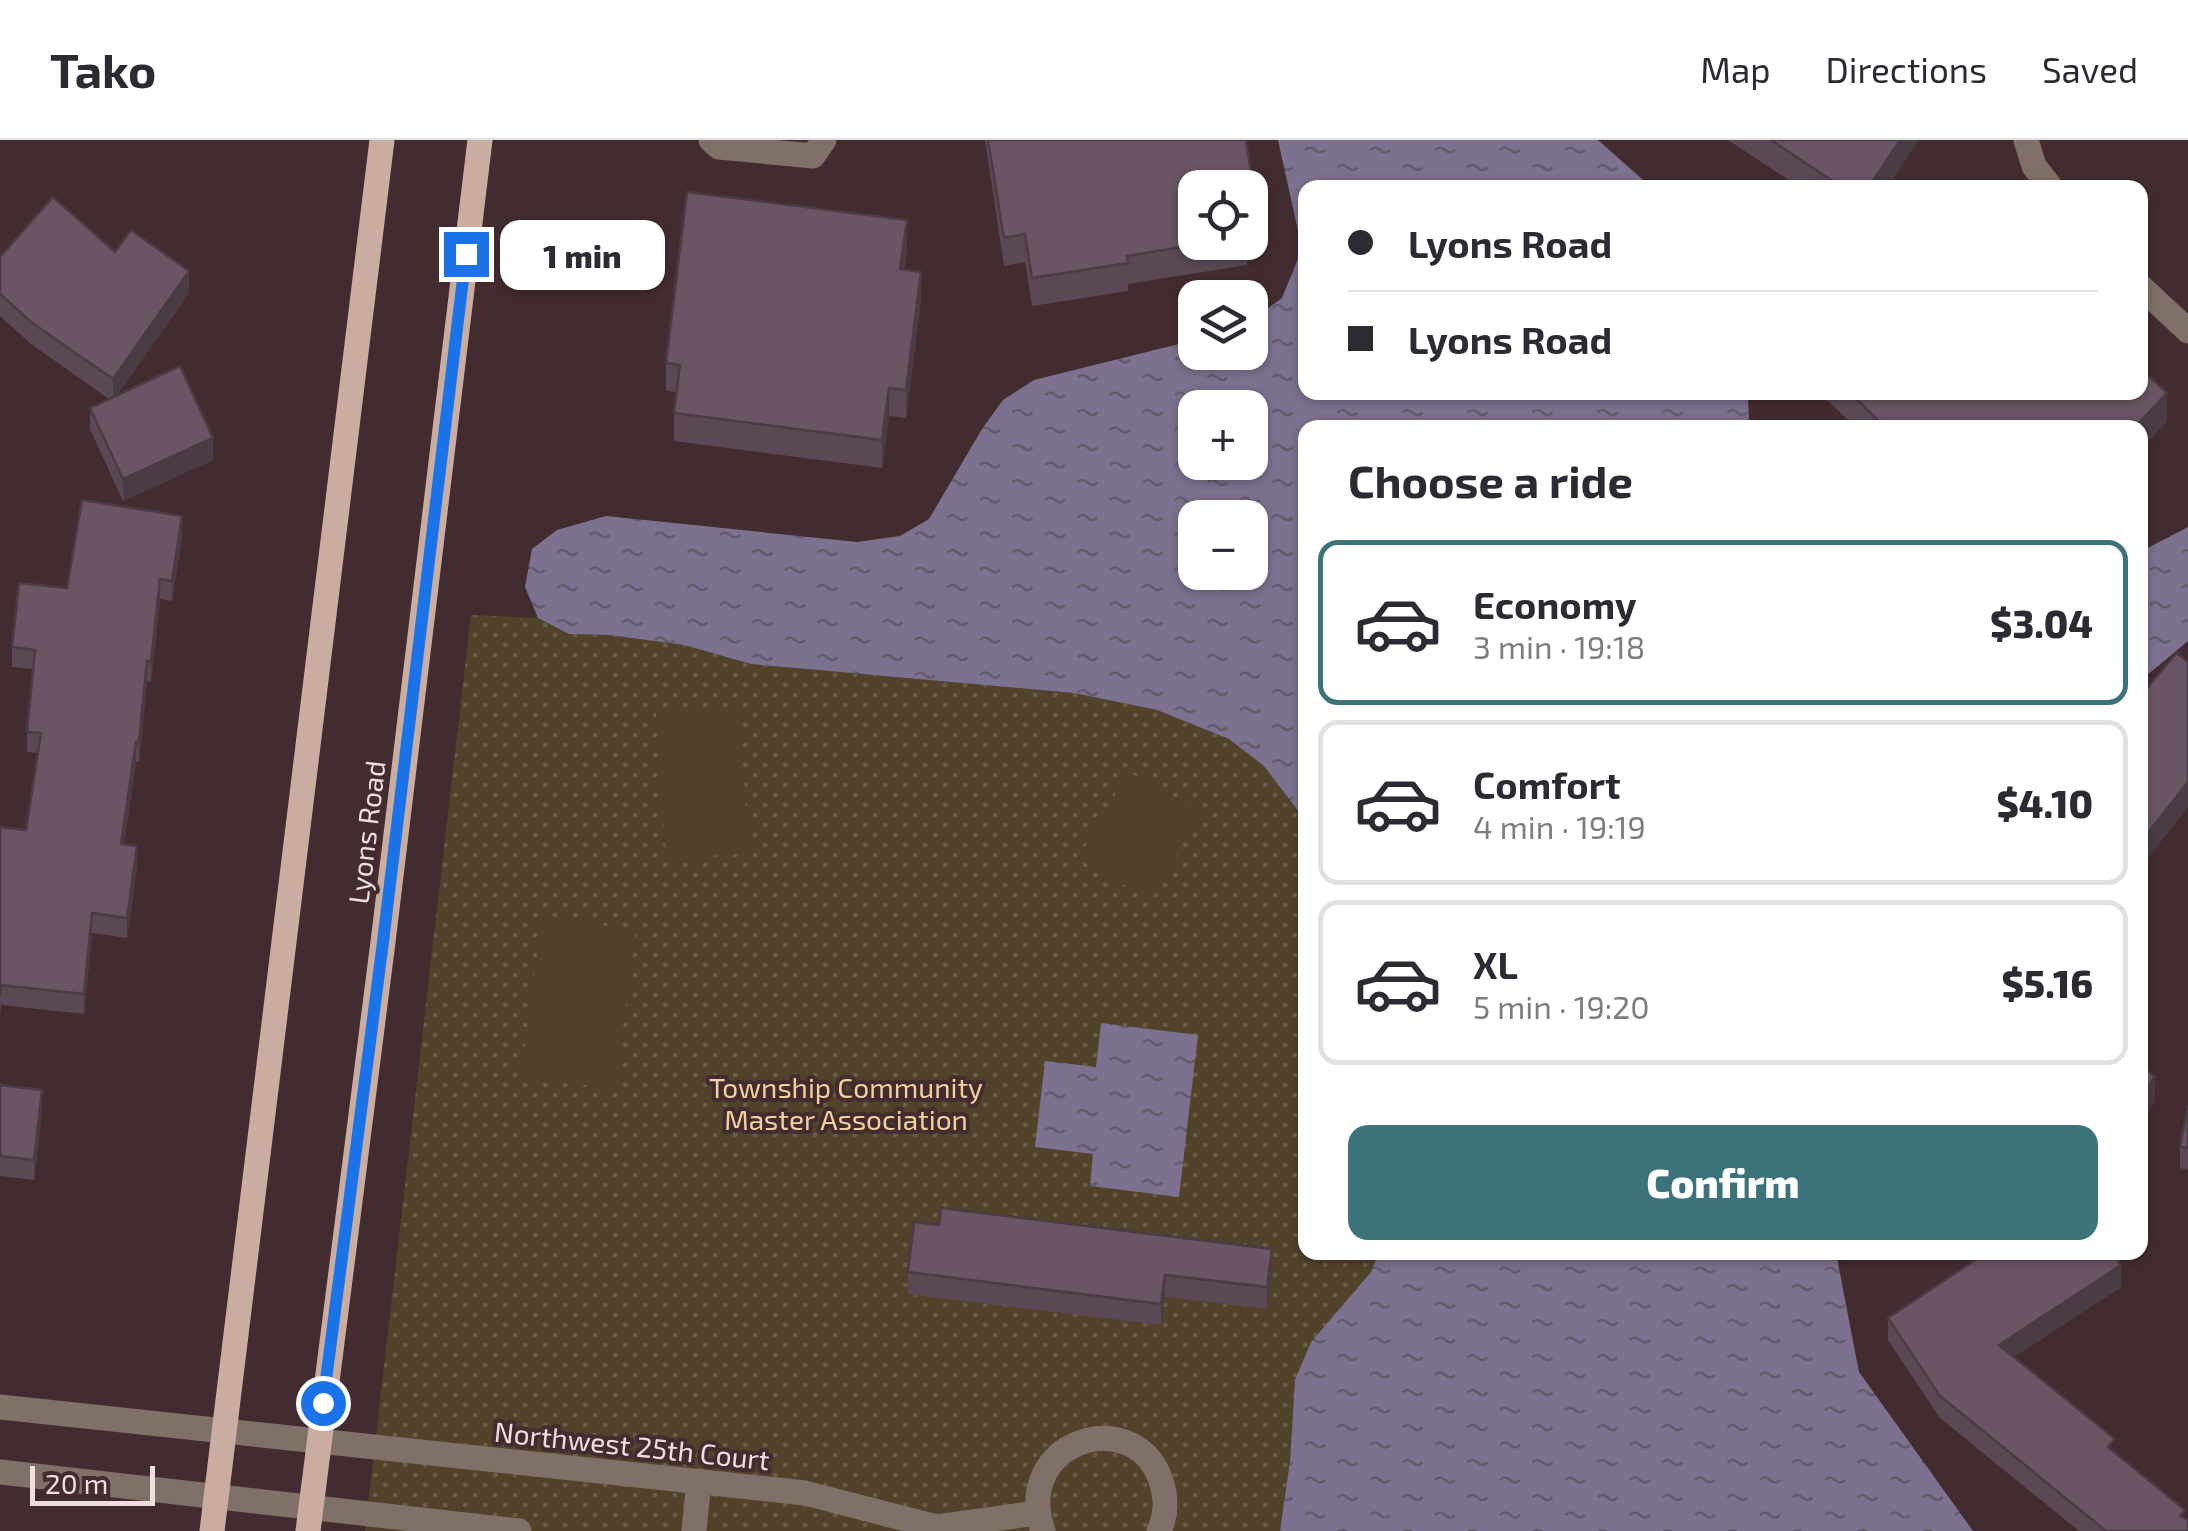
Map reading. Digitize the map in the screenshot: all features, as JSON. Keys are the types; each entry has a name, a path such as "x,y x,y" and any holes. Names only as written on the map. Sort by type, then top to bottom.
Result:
{"main road":[{"path":"212,1531 382,140"},
{"name":"Lyons Road","path":"309,1518 386,922 480,140"}],"street":[{"path":"711,140 719,147 813,156 824,140"},
{"path":"2026,140 2034,166 2045,180"},
{"path":"2148,294 2188,331"},
{"name":"Northwest 25th Court","path":"0,1408 805,1493 931,1529 1040,1522"},
{"path":"1040,1522 1038,1488 1048,1466 1067,1448 1091,1439 1116,1440 1139,1450 1156,1469 1165,1493 1165,1518 1159,1531"},
{"path":"0,1472 217,1496 309,1518 518,1531"},
{"path":"694,1531 699,1482"}],"green space":[{"name":"Township Community Master Association","path":"471,615 538,618 569,634 684,645 751,664 1074,693 1157,710 1229,739 1264,766 1298,811 1298,1260 1376,1260 1371,1272 1311,1342 1295,1380 1290,1461 1280,1531 365,1531"},
{"path":"739,708 749,853 666,859 656,713"},
{"path":"1128,772 1201,812 1151,900 1078,859"},
{"path":"542,917 636,930 615,1089 521,1076"}],"water":[{"path":"1278,140 1598,140 1643,180 1298,180 1298,231"},
{"path":"1298,259 1298,400 1748,400 1749,420 1298,420 1298,811 1264,766 1229,739 1157,710 1074,693 751,664 684,645 569,634 538,618 525,587 532,549 557,530 606,516 857,542 900,536 929,519 1003,400 1034,380 1178,344 1178,370 1268,370 1268,308 1282,298"},
{"path":"2188,527 2188,641 2148,674 2148,548"},
{"path":"1101,1023 1198,1035 1179,1197 1090,1186 1093,1154 1035,1147 1045,1061 1096,1067"},
{"path":"1376,1260 1837,1260 1859,1372 1973,1531 1280,1531 1290,1461 1295,1380 1311,1342 1371,1272"}],"building":[{"path":"988,140 1246,140 1251,170 1178,170 1178,248 1127,256 1128,263 1032,278 1025,234 1004,238"},
{"path":"1771,140 1900,140 1873,180 1831,180"},
{"path":"687,192 907,220 900,269 921,272 906,390 889,388 882,440 674,413 680,365 666,363"},
{"path":"53,197 115,252 131,230 189,271 113,379 31,322 0,294 0,257"},
{"path":"180,366 213,438 123,479 90,408"},
{"path":"2148,375 2167,393 2142,420 1878,420 1857,400 2148,400"},
{"path":"82,500 182,516 172,581 160,579 151,662 147,661 139,742 121,844 137,846 127,918 92,913 84,994 1,985 0,997 0,827 26,830 41,733 27,732 35,650 12,647 19,583 67,588"},
{"path":"2177,653 2188,662 2188,782 2148,833 2148,687"},
{"path":"0,1085 42,1090 34,1160 0,1156"},
{"path":"2188,1106 2188,1148 2180,1147"},
{"path":"941,1208 1272,1249 1267,1287 1165,1275 1161,1304 908,1272 914,1222 939,1225"},
{"path":"1975,1260 2118,1260 2121,1265 1999,1345 2115,1439 2108,1447 2185,1510 2180,1516 2188,1520 2188,1531 2106,1531 1940,1396 1888,1318"}],"route":[{"path":"323,1403 466,254"}]}
